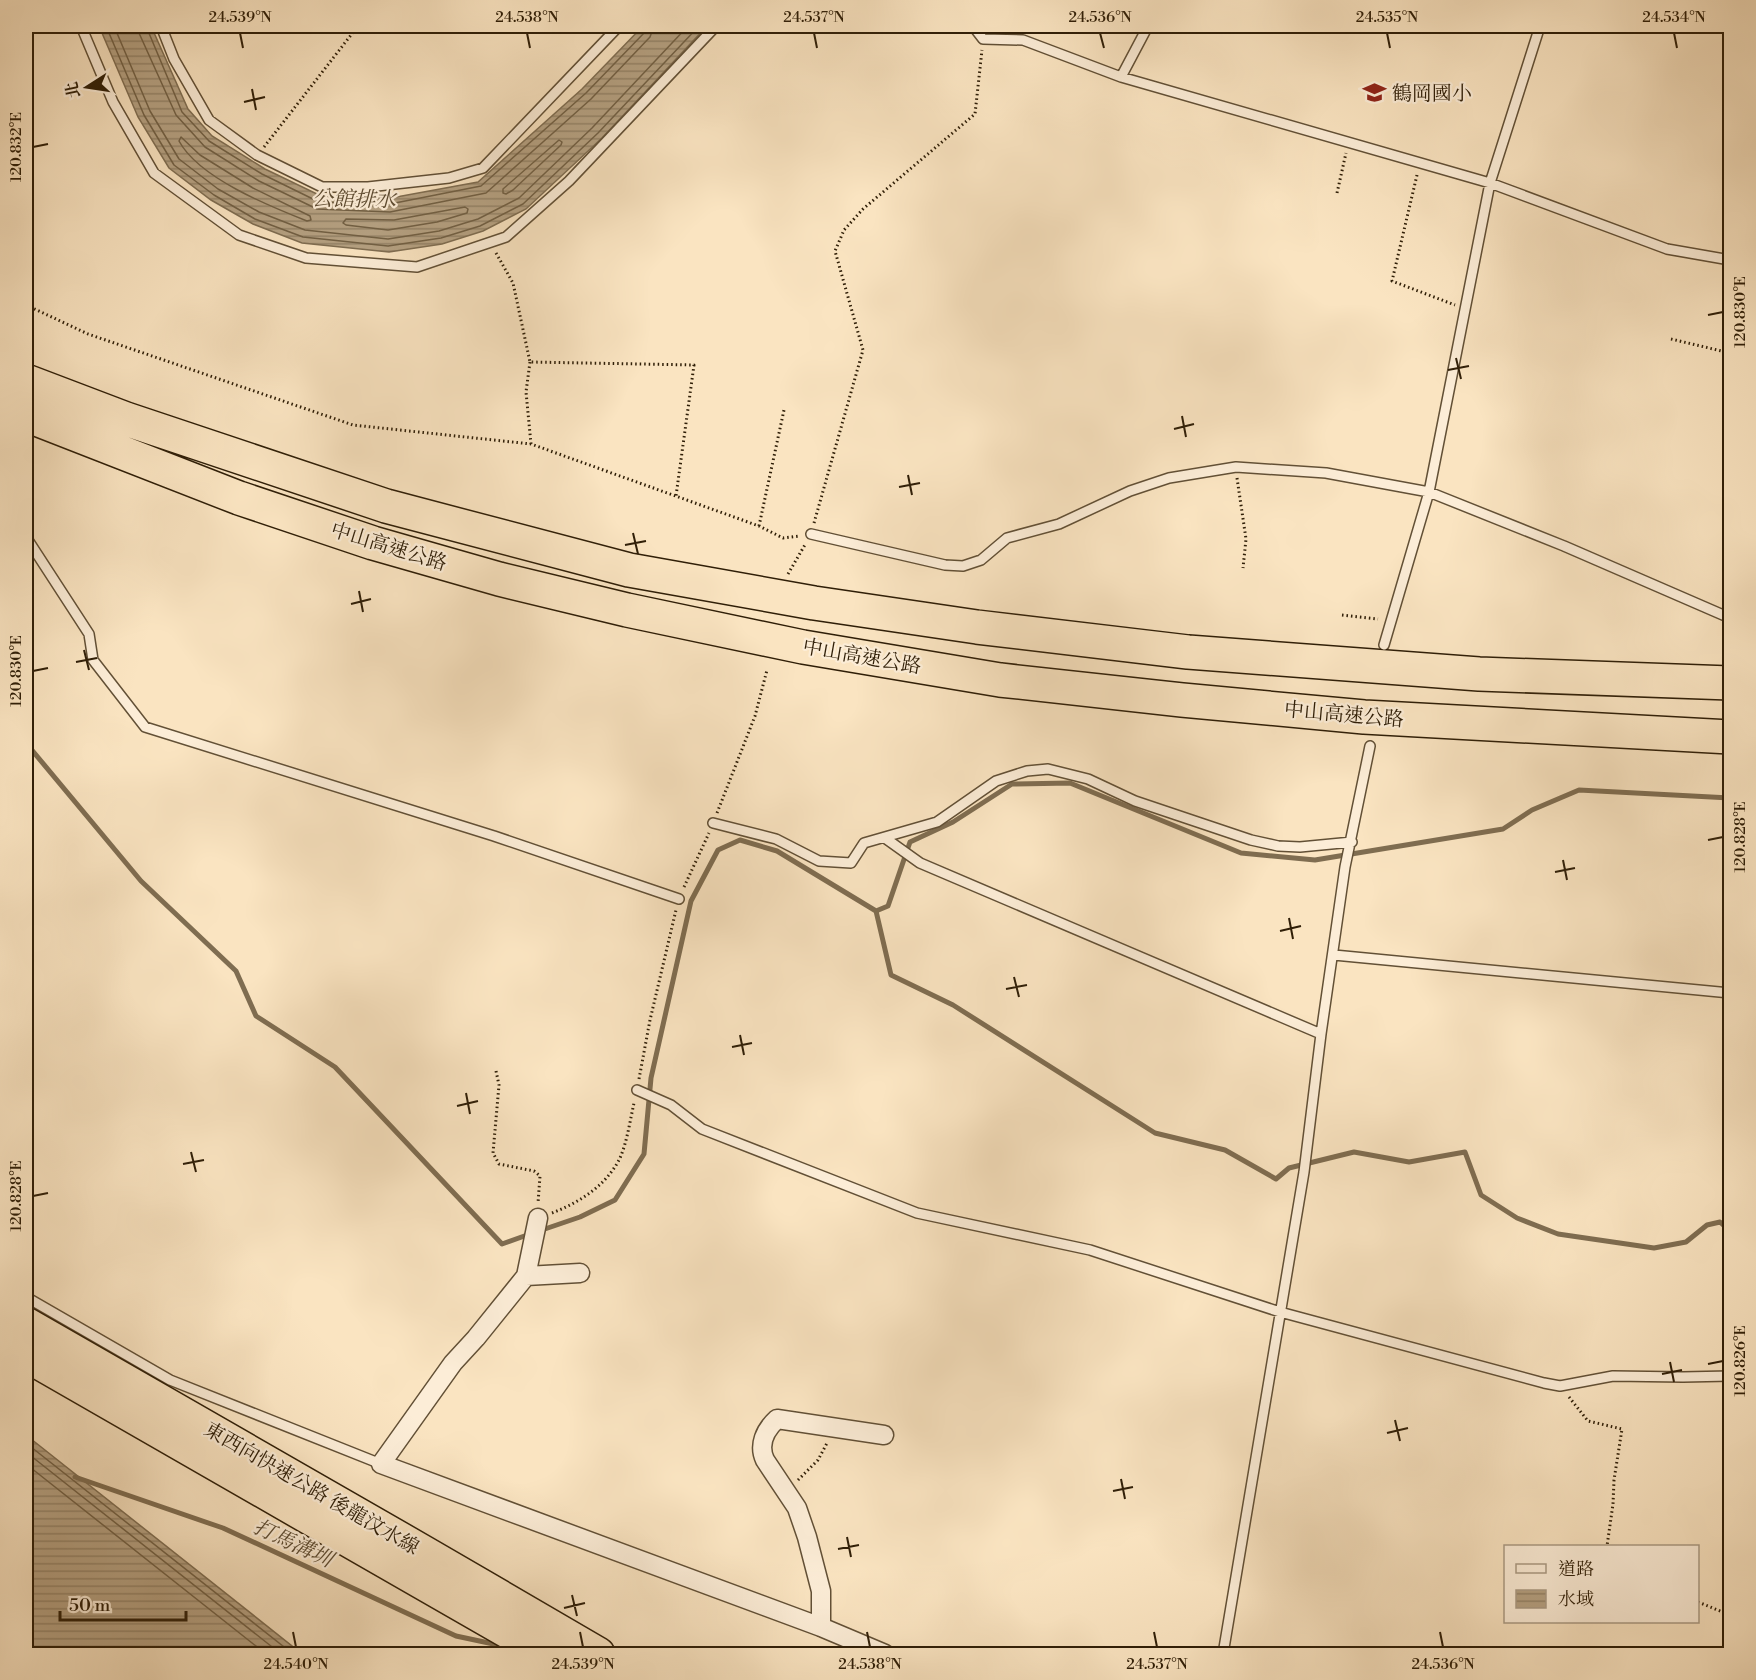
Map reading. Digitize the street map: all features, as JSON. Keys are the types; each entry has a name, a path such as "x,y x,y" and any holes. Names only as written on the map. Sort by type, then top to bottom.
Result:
{"highway":[{"name":"中山高速公路","path":"26,381 126,419 386,506 629,570 780,597 977,627 1188,652 1479,674 1731,683"},
{"name":"中山高速公路","path":"26,415 239,498 373,543 499,579 627,610 803,647 1000,680 1182,700 1364,717 1731,737"},
{"name":"東西向快速公路 後龍汶水線","path":"26,1324 598,1654"},
{"name":"東西向快速公路 後龍汶水線","path":"26,1356 548,1654"}],"street":[{"path":"538,1218 526,1276 453,1363 381,1464 885,1654"},
{"path":"526,1276 580,1273"},
{"path":"821,1628 821,1591 797,1508 761,1452 762,1440 777,1419 884,1435"}],"lane":[{"path":"81,26 113,102 154,173 239,235 306,258 417,267 506,237 569,181 716,26"},
{"path":"161,26 174,59 209,120 258,155 322,187 368,187 449,178 483,168 619,26"},
{"path":"973,26 983,39 1023,40 1121,77 1490,183 1667,249 1731,260"},
{"path":"1121,77 1148,26"},
{"path":"1384,645 1429,492 1490,183 1540,26"},
{"path":"811,534 945,565 963,566 981,560 1007,538 1059,524 1130,491 1170,478 1236,467 1326,473 1429,492 1731,618"},
{"path":"26,537 89,634 93,660 145,727 494,836 679,898"},
{"path":"1223,1654 1304,1172 1321,1034 1348,860 1370,746"},
{"path":"713,824 776,839 819,861 850,863 864,843 936,822 996,781 1027,771 1048,769 1088,779 1135,801 1251,840 1278,846 1300,847 1352,842"},
{"path":"885,838 920,862 1321,1034"},
{"path":"1334,955 1731,993"},
{"path":"637,1090 670,1106 702,1129 917,1213 1090,1250 1280,1312 1560,1386 1613,1376 1731,1376"},
{"path":"26,1297 170,1380 381,1464"}],"path":[{"path":"258,155 358,26"},
{"path":"786,576 811,534 863,350 835,251 844,230 863,210 975,114 983,39"},
{"path":"1337,193 1348,142"},
{"path":"1420,163 1392,281 1465,309"},
{"path":"26,164 30,180 26,201"},
{"path":"491,243 513,283 530,362 526,392 531,444"},
{"path":"26,305 88,334 353,425 531,444 759,526 783,538 811,534"},
{"path":"1671,339 1731,353"},
{"path":"530,362 694,366 676,496"},
{"path":"759,526 784,410"},
{"path":"1236,467 1246,539 1243,568"},
{"path":"1342,615 1391,620"},
{"path":"496,1071 499,1085 493,1153 499,1164 534,1171 540,1176 538,1218 575,1204 604,1182 620,1157 679,898 713,824 755,716 767,670"},
{"path":"1560,1386 1588,1421 1622,1430 1607,1545"},
{"path":"786,1492 818,1460 834,1428"},
{"path":"1699,1602 1731,1615"}],"water":[{"name":"公館排水","path":"99,26 151,26 188,109 212,136 265,169 321,196 391,198 478,182 582,89 643,26 707,26 602,138 526,209 483,231 442,244 389,252 302,243 253,224 211,200 169,168 138,117"},
{"path":"26,1435 301,1653 303,1654 26,1654"}],"waterway":[{"path":"26,743 141,881 236,971 256,1016 335,1067 502,1244 530,1234"},
{"path":"876,911 888,906 910,842 953,822 1012,784 1070,783 1241,853 1315,860 1503,829 1532,810 1579,790 1730,798"},
{"path":"539,1231 580,1217 615,1200 644,1154 651,1078 691,901 718,850 740,840 777,851 876,911 891,975 953,1005 1155,1133 1225,1150 1276,1179 1289,1168 1354,1152 1409,1162 1465,1152 1481,1195 1517,1218 1558,1234 1654,1248 1686,1242 1707,1225 1720,1222 1730,1231"},
{"name":"打馬溝圳","path":"75,1477 223,1528 456,1636 503,1646"}],"place":[{"name":"鶴岡國小","path":"1374,93"}]}
